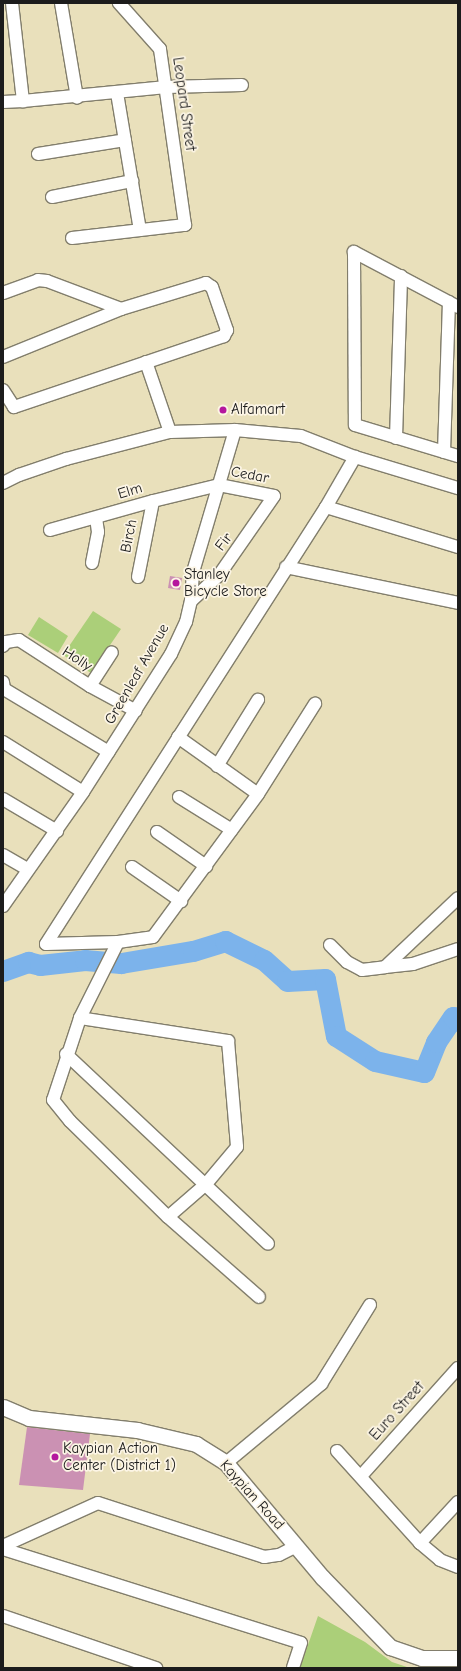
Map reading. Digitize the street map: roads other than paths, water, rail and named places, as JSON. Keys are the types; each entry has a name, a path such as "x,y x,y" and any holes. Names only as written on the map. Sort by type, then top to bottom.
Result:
{"main road":[{"name":"Kaypian Road","path":"3,1407 29,1418 167,1436 196,1444 226,1462 336,1593 390,1647 422,1658 458,1658"}],"street":[{"path":"12,3 23,101"},
{"path":"61,3 76,98"},
{"name":"Leopard Street","path":"119,3 160,49 185,225 140,230"},
{"path":"3,102 76,98 166,88 242,85"},
{"path":"72,238 140,230 117,93"},
{"path":"38,154 125,140"},
{"path":"52,197 132,181"},
{"path":"444,452 453,305 354,252 355,425 396,438 444,452 458,456"},
{"path":"396,438 401,276"},
{"path":"3,293 38,280 47,281 121,309"},
{"path":"3,357 121,309 206,283 212,287 227,330 224,336 14,407 3,390"},
{"path":"146,362 170,432"},
{"path":"3,483 19,475 66,459 170,432 235,430 301,436 355,457 458,488"},
{"name":"Greenleaf Avenue","path":"3,906 27,869 57,831 83,792 171,654 186,622 191,601 193,572 235,430"},
{"path":"315,704 258,794 153,937 116,946 46,944 286,567 326,508 355,457"},
{"name":"Cedar","path":"219,485 274,496"},
{"name":"Elm","path":"50,530 152,501 219,485"},
{"name":"Fir","path":"191,601 219,575 274,496"},
{"name":"Birch","path":"138,576 152,501"},
{"path":"326,508 458,547"},
{"path":"92,563 98,532 96,518"},
{"path":"286,567 458,603"},
{"name":"Holly","path":"3,646 6,642 19,640 90,686 136,711"},
{"path":"90,686 112,652"},
{"path":"3,685 109,752"},
{"path":"217,766 258,700"},
{"path":"178,737 258,794"},
{"path":"3,742 83,792"},
{"path":"179,796 232,830"},
{"path":"3,799 57,831"},
{"path":"157,832 206,866"},
{"path":"3,855 27,869"},
{"path":"132,867 180,901"},
{"path":"385,967 458,898"},
{"path":"330,945 347,962 362,970 413,964 458,949"},
{"path":"116,946 80,1018 66,1054 53,1100 70,1121 168,1218 259,1297"},
{"path":"80,1018 228,1041 237,1147 206,1184 168,1218"},
{"path":"66,1054 206,1184 268,1244"},
{"path":"226,1462 321,1384 370,1305"},
{"name":"Euro Street","path":"361,1476 458,1368"},
{"path":"337,1451 420,1543 440,1560 458,1567"},
{"path":"420,1543 458,1502"},
{"path":"3,1546 98,1503 264,1557 279,1555 297,1546"},
{"path":"3,1549 301,1643 293,1668"},
{"path":"3,1616 156,1668"}],"waterway":[{"path":"3,971 28,962 40,965 85,960 121,963 193,951 225,941 264,960 287,981 325,979 336,1036 375,1061 424,1072 436,1042 453,1017 458,1021"}],"place":[{"name":"Alfamart","path":"223,410"},
{"name":"Stanley Bicycle Store","path":"176,583"},
{"name":"Kaypian Action Center (District 1)","path":"55,1457"}]}
